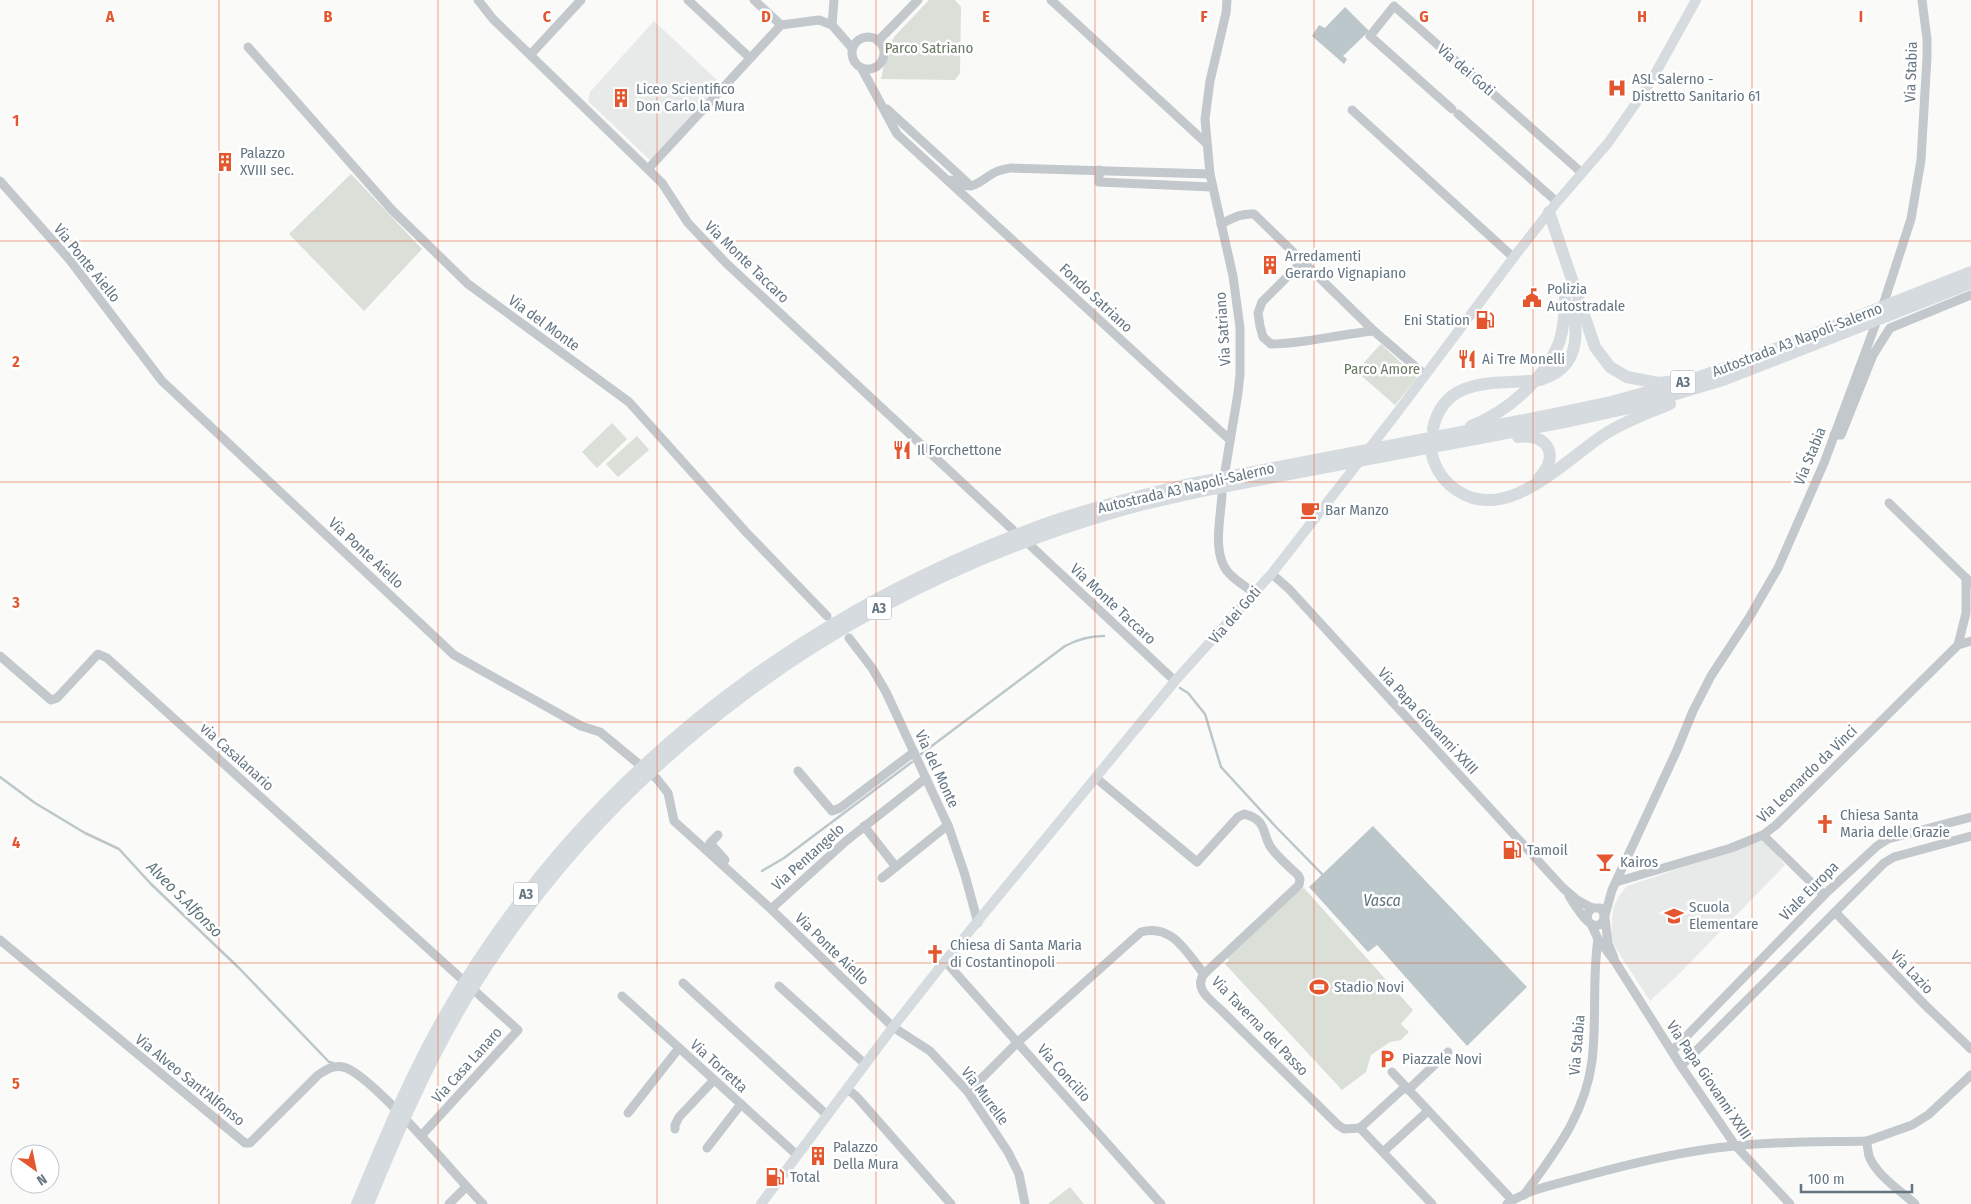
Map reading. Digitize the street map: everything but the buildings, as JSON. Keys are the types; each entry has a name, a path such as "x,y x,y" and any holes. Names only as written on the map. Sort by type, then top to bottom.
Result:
{"highway":[{"path":"1433,430 1443,406 1456,393 1466,388 1488,383 1540,380 1556,374 1574,351 1577,339 1576,322 1553,207"},
{"name":"Autostrada A3 Napoli-Salerno","path":"1721,375 1971,272"},
{"name":"Autostrada A3 Napoli-Salerno","path":"368,1204 410,1106 442,1040 497,951 531,903 566,859 637,784 668,755 780,669 856,621 937,579 1024,542 1086,521 1188,494 1379,452 1453,439 1721,375 1971,283"},
{"path":"1453,439 1490,417 1519,396 1543,370 1559,342 1565,314 1572,301"},
{"path":"1572,301 1595,348 1610,367 1627,377 1658,383 1721,375"},
{"path":"1432,455 1437,468 1453,489 1470,498 1497,500 1517,494 1546,478 1587,446 1619,425 1721,375"},
{"path":"1453,439 1528,436 1540,440 1548,450 1549,462 1544,473 1532,486"},
{"name":"Autostrada A3 Napoli-Salerno","path":"357,1204 393,1118 433,1037 467,980 514,909 550,863 600,807 661,749 720,701 804,642 865,606 938,568 1014,536 1084,511 1136,496 1190,484 1351,458"}],"main road":[{"name":"Via dei Goti","path":"761,1204 893,1027 1176,682 1272,574 1513,258 1553,207 1608,143 1650,83 1696,0"}],"street":[{"name":"Via Monte Taccaro","path":"478,0 494,19 662,183 688,222 726,263 1013,530"},
{"path":"531,54 581,0"},
{"path":"688,0 750,58"},
{"path":"832,25 834,0"},
{"path":"878,41 918,0"},
{"path":"1051,0 1206,143"},
{"name":"Via Satriano","path":"1225,471 1240,374 1240,328 1233,276 1212,187 1206,143 1207,101 1224,27 1226,0"},
{"path":"756,1 781,25"},
{"name":"Via Stabia","path":"1605,917 1614,886 1674,758 1692,711 1711,676 1749,618 1778,568 1834,435 1885,299 1910,219 1920,160 1927,57 1922,1"},
{"name":"Via dei Goti","path":"1553,207 1455,111 1370,36 1394,6 1582,173"},
{"path":"648,169 781,25 819,20 832,25 852,48"},
{"path":"868,37 878,41 884,50 880,63 872,69 858,66 852,58 852,48 855,43 868,37"},
{"name":"Via del Monte","path":"248,47 392,210 468,284 629,402 745,531 827,616"},
{"name":"Fondo Satriano","path":"862,68 897,134 1230,440"},
{"path":"881,103 972,187 992,174 1011,168 1210,174"},
{"path":"1352,110 1513,258"},
{"path":"1099,170 1099,182 1212,187"},
{"name":"Fondo Satriano","path":"943,176 963,186 972,187"},
{"name":"Via Ponte Aiello","path":"0,181 69,259 162,381 454,655 581,726 600,732 657,779 668,793 674,821 771,909 893,1027"},
{"path":"1221,224 1235,216 1254,214 1374,331 1425,375"},
{"path":"1302,262 1262,302 1258,313 1263,337 1271,344 1285,344 1348,333 1374,331"},
{"path":"1834,435 1841,435 1873,355 1890,328 1971,295"},
{"path":"1222,494 1220,556 1226,570 1254,593"},
{"path":"1889,503 1969,581 1968,615 1958,645"},
{"name":"Via Monte Taccaro","path":"1031,546 1176,682"},
{"name":"Via Papa Giovanni XXIII","path":"1272,574 1289,589 1563,888 1577,900 1595,908"},
{"name":"Via del Monte","path":"849,638 872,668 886,692 948,825 965,875 978,923"},
{"name":"Via Leonardo da Vinci","path":"1614,886 1731,848 1763,835 1776,825 1958,645 1971,641"},
{"name":"via Casalanario","path":"0,656 51,700 58,698 98,654 107,658 455,973"},
{"path":"798,771 832,811 838,809 914,752"},
{"name":"Via Pentangelo","path":"771,909 864,826 926,778"},
{"name":"Via Taverna del Passo","path":"1096,778 1197,862 1238,817 1244,814 1251,815 1264,827 1266,840 1272,849 1299,877 1298,887 1204,974 1200,980 1200,985 1203,992 1338,1125 1344,1129 1360,1128"},
{"name":"Viale Europa","path":"1672,1051 1824,895 1876,846 1888,839 1971,817"},
{"path":"882,878 948,825"},
{"name":"Via Pentangelo","path":"864,826 896,866"},
{"name":"Via Ponte Aiello","path":"718,835 710,843 742,877 751,891"},
{"path":"1763,835 1824,895"},
{"path":"1681,1066 1884,863 1894,857 1971,836"},
{"name":"Via Stabia","path":"1595,908 1614,886"},
{"name":"Via Papa Giovanni XXIII","path":"1563,888 1582,915 1590,922 1598,939 1616,963 1681,1066 1735,1145 1790,1204"},
{"path":"1595,908 1602,910 1605,917 1599,924 1590,922 1587,914 1595,908"},
{"name":"Via Lazio","path":"1835,912 1925,1005 1971,1049"},
{"name":"Via Papa Giovanni XXIII","path":"1605,917 1608,943 1616,963"},
{"path":"968,1092 1018,1042 1141,932 1151,929 1175,938 1204,974"},
{"name":"Via Stabia","path":"1524,1195 1565,1138 1583,1102 1592,1061 1598,939"},
{"name":"Via Alveo Sant'Alfonso","path":"0,940 245,1143 250,1143 318,1075 330,1067 343,1067 356,1073 384,1098 483,1204"},
{"name":"Via Concilio","path":"945,962 1161,1204"},
{"name":"Via Casa Lanaro","path":"421,1136 518,1030 455,973"},
{"path":"683,983 827,1115"},
{"path":"779,986 865,1064"},
{"name":"Via Torretta","path":"622,996 797,1156"},
{"name":"Via Murelle","path":"893,1027 930,1051 968,1092 1008,1152 1019,1174 1025,1204"},
{"path":"628,1113 679,1048"},
{"path":"1432,1204 1360,1128 1448,1052"},
{"path":"1392,1072 1510,1202 1524,1195 1636,1162 1689,1151 1735,1145 1867,1140 1912,1125 1928,1115 1971,1075"},
{"path":"675,1129 675,1124 679,1117 714,1080"},
{"path":"847,1089 856,1096 951,1204"},
{"path":"707,1148 741,1104"},
{"path":"1384,1152 1428,1111"},
{"path":"1867,1140 1869,1156 1881,1173 1915,1204"},
{"path":"449,1204 466,1187"}],"shaded area":[{"path":"654,21 720,83 651,161 588,101 590,92"},
{"name":"Scuola Elementare","path":"1765,840 1785,865 1678,975 1650,1001 1617,950 1611,937 1613,908 1619,896 1627,886"}],"green space":[{"name":"Parco Satriano","path":"929,0 955,0 961,7 960,73 955,80 881,79 888,47 895,36"},
{"path":"351,174 422,249 364,311 289,234"},
{"name":"Parco Amore","path":"1381,344 1417,378 1395,405 1356,371"},
{"path":"612,423 627,439 597,468 582,452"},
{"path":"637,436 649,450 618,477 606,464"},
{"name":"Stadio Novi","path":"1304,888 1413,1010 1401,1024 1409,1032 1401,1040 1390,1042 1371,1055 1366,1072 1342,1090 1225,964 1229,960 1227,957 1296,892"},
{"path":"1070,1187 1084,1204 1048,1204"}],"water":[{"path":"1345,7 1369,31 1343,56 1347,59 1344,64 1312,36 1319,25 1325,28"},
{"name":"Vasca","path":"1373,826 1527,987 1467,1046 1377,945 1368,952 1309,887"}],"waterway":[{"path":"921,754 1065,646 1084,638 1104,636"},
{"path":"1180,688 1188,693 1205,714 1221,767 1324,876"},
{"path":"762,871 784,858 912,762"},
{"name":"Alveo S.Alfonso","path":"0,777 35,803 85,833 119,849 151,884 240,969 329,1062 333,1063"}],"place":[{"name":"ASL Salerno - Distretto Sanitario 61","path":"1617,88"},
{"name":"Liceo Scientifico Don Carlo la Mura","path":"621,98"},
{"name":"Palazzo XVIII sec.","path":"225,162"},
{"name":"Arredamenti Gerardo Vignapiano","path":"1270,265"},
{"name":"Polizia Autostradale","path":"1532,298"},
{"name":"Eni Station","path":"1485,320"},
{"name":"Ai Tre Monelli","path":"1467,359"},
{"name":"Il Forchettone","path":"902,450"},
{"name":"Bar Manzo","path":"1310,510"},
{"name":"Chiesa Santa Maria delle Grazie","path":"1825,824"},
{"name":"Tamoil","path":"1512,850"},
{"name":"Kairos","path":"1605,862"},
{"name":"Scuola Elementare","path":"1674,916"},
{"name":"Chiesa di Santa Maria di Costantinopoli","path":"935,954"},
{"name":"Stadio Novi","path":"1319,987"},
{"name":"Piazzale Novi","path":"1387,1059"},
{"name":"Palazzo Della Mura","path":"818,1156"},
{"name":"Total","path":"775,1177"}]}
